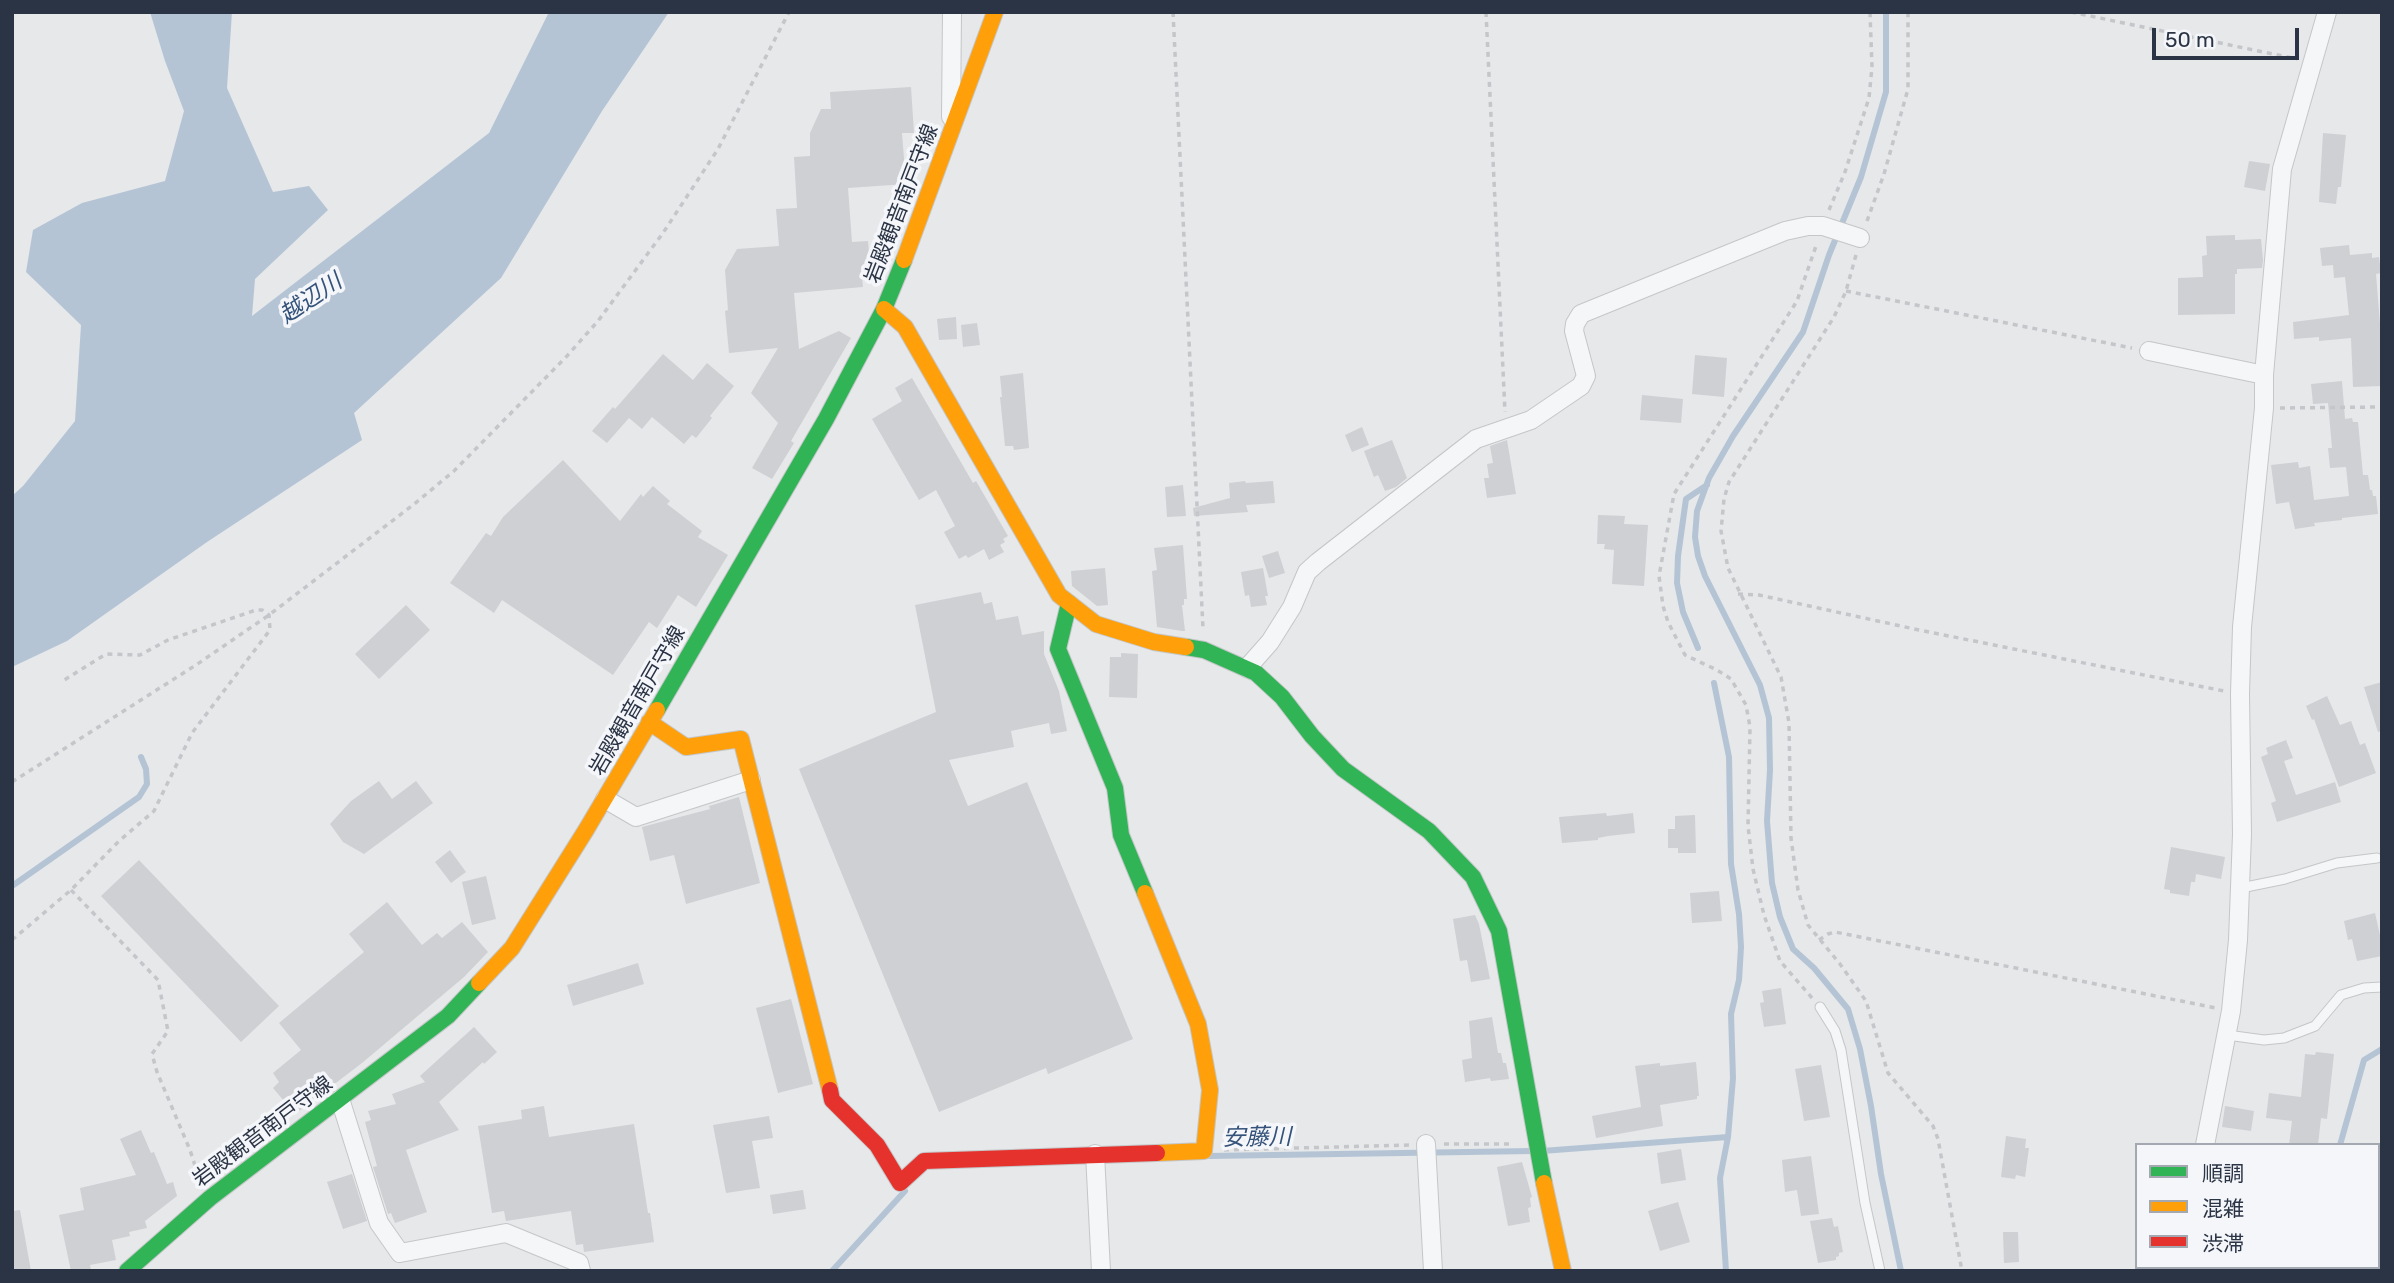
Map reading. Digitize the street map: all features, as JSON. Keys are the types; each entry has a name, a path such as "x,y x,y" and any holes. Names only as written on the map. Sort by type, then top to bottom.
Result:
{"street":[{"path":"951,135 952,12"},
{"name":"岩殿観音南戸守線","path":"127,1271 210,1198 448,1016 512,948 605,799 826,419 884,309 914,237 995,12"},
{"path":"2205,1143 2231,1011 2241,888 2242,627 2264,408 2264,375 2282,169 2327,12"},
{"path":"1247,668 1270,642 1292,607 1307,572 1318,562 1476,439 1531,420 1584,383 1586,376 1574,331 1581,314 1769,236 1808,226 1824,227 1856,237"},
{"path":"884,309 905,327 1059,595 1096,624 1154,642 1204,650 1247,668 1272,687 1343,769 1429,831 1473,877 1499,931 1536,1144 1563,1271"},
{"path":"2149,351 2264,375"},
{"path":"649,722 686,747 741,739 832,1100 877,1145 900,1184 924,1161 1204,1150 1210,1090 1198,1024 1121,835 1115,788 1058,649 1069,603"},
{"path":"605,799 636,817 751,780"},
{"path":"340,1099 379,1223 400,1253 506,1233 579,1263 581,1271"},
{"path":"1426,1144 1433,1271"},
{"path":"1095,1154 1101,1271"}],"lane":[{"path":"2241,888 2337,863 2377,858"},
{"path":"2227,1035 2264,1040 2284,1038 2315,1026 2342,995 2364,988 2382,987"},
{"path":"1820,1007 1835,1031 1841,1050 1880,1271"}],"path":[{"path":"12,782 270,615 454,471 534,391 598,321 663,233 718,149 789,12"},
{"path":"1172,12 1204,650"},
{"path":"1486,12 1506,429"},
{"path":"1820,1007 1780,961 1764,915 1748,826 1750,727 1746,705 1731,680 1717,670 1685,655 1662,606 1658,576 1674,494 1797,301 1845,172 1869,98 1872,67 1870,12"},
{"path":"1908,12 1908,89 1884,174 1856,237 1846,291 1834,317 1729,482 1724,499 1721,531 1728,568 1738,594 1781,677 1789,723 1791,838 1798,890 1808,925 1866,1001 1888,1073 1933,1126 1938,1139 1962,1271"},
{"path":"2071,12 2313,62"},
{"path":"1846,291 2149,351"},
{"path":"2264,408 2382,407"},
{"path":"1738,594 1759,595 1933,633 2240,694"},
{"path":"61,682 106,654 140,654 168,640 256,610 270,615"},
{"path":"12,940 71,890 119,841 155,811 192,733 270,630 270,615"},
{"path":"71,890 158,980 168,1031 152,1054 201,1183 210,1198"},
{"path":"1819,940 1835,932 2231,1011"},
{"path":"1204,1150 1536,1144"}],"water":[{"name":"越辺川","path":"150,12 232,12 227,88 273,192 309,186 328,210 255,279 252,316 489,133 549,12 669,12 602,111 501,278 354,413 362,440 207,542 67,641 12,667 12,496 75,421 81,325 26,272 33,230 82,203 165,181 184,111"}],"building":[{"path":"911,87 914,133 902,133 906,184 848,188 852,242 868,241 870,265 861,266 863,287 794,293 799,349 839,331 851,338 772,479 752,468 778,423 751,393 778,348 729,353 725,270 737,249 779,246 776,209 797,208 794,157 810,156 810,133 821,109 831,109 830,92"},
{"path":"2323,133 2346,135 2341,187 2338,187 2336,204 2319,202"},
{"path":"2249,161 2270,164 2265,191 2244,187"},
{"path":"2235,235 2235,240 2261,239 2263,260 2262,268 2237,269 2235,314 2178,315 2178,278 2203,277 2202,256 2207,255 2206,236"},
{"path":"2349,245 2350,255 2372,253 2372,258 2379,257 2381,273 2376,274 2382,386 2353,387 2351,338 2319,341 2319,337 2294,339 2293,322 2349,315 2345,277 2334,278 2333,265 2322,266 2320,248"},
{"path":"956,317 957,339 939,340 937,319"},
{"path":"977,323 980,345 963,347 961,325"},
{"path":"663,354 693,380 707,363 734,386 696,438 692,435 684,444 652,417 642,429 629,418 607,443 592,431"},
{"path":"1695,355 1727,358 1724,397 1692,394"},
{"path":"1023,373 1029,448 1014,450 1013,446 1005,446 1000,376"},
{"path":"912,378 973,483 976,481 1008,536 1000,545 1004,552 989,560 984,549 968,558 966,555 959,559 944,532 955,526 936,490 919,500 872,419 902,401 895,388"},
{"path":"2342,381 2345,419 2352,418 2353,422 2358,422 2363,475 2368,475 2370,490 2373,496 2376,496 2378,514 2314,523 2315,526 2295,529 2289,502 2276,504 2271,465 2298,462 2299,468 2310,466 2314,500 2349,496 2346,467 2330,468 2328,448 2332,448 2328,403 2313,404 2311,384"},
{"path":"1642,395 1683,399 1681,423 1640,420"},
{"path":"1362,427 1369,445 1352,452 1345,435"},
{"path":"1392,440 1407,478 1396,487 1385,491 1378,475 1374,477 1364,451"},
{"path":"1507,440 1516,494 1487,498 1484,478 1489,478 1487,464 1493,463 1490,446"},
{"path":"563,460 620,521 641,494 643,497 653,486 670,501 667,504 702,531 698,537 728,555 696,607 678,595 657,628 649,622 613,675 502,600 494,613 450,583 486,533 491,536 503,517"},
{"path":"1273,481 1275,503 1246,505 1248,512 1194,516 1193,508 1230,498 1229,483"},
{"path":"1183,485 1186,516 1167,517 1165,487"},
{"path":"1598,515 1625,516 1624,524 1648,525 1644,586 1612,584 1614,550 1604,549 1605,544 1597,544"},
{"path":"1183,545 1187,599 1184,599 1182,605 1185,631 1157,627 1152,571 1157,570 1154,548"},
{"path":"1278,551 1285,573 1269,578 1262,556"},
{"path":"1105,568 1108,605 1097,606 1072,586 1071,571"},
{"path":"1263,568 1267,605 1251,607 1249,595 1245,596 1241,572"},
{"path":"981,592 984,604 992,602 996,620 1018,616 1022,635 1044,631 1044,654 1059,691 1067,731 1051,734 1049,723 1011,731 1014,747 949,760 968,806 1027,782 1133,1039 1048,1074 1046,1068 939,1112 799,769 936,712 915,605"},
{"path":"406,605 430,630 379,679 355,654"},
{"path":"1121,653 1138,654 1137,698 1109,697 1110,657 1121,657"},
{"path":"2382,682 2382,731 2378,732 2364,687"},
{"path":"2327,696 2340,725 2351,721 2360,745 2365,743 2376,773 2339,787 2314,719 2312,720 2306,706"},
{"path":"2286,740 2293,758 2284,761 2296,795 2335,782 2341,802 2277,822 2271,803 2276,801 2261,757 2268,754 2266,748"},
{"path":"379,781 392,799 416,781 433,803 364,854 343,842 330,824 351,801"},
{"path":"739,797 760,883 686,904 674,855 650,861 642,827 710,809 709,806"},
{"path":"1606,813 1607,816 1633,813 1635,833 1562,843 1559,817"},
{"path":"1695,815 1696,853 1678,853 1678,848 1668,848 1668,829 1675,829 1675,816"},
{"path":"2171,847 2225,857 2221,879 2196,874 2195,882 2191,882 2189,896 2170,893 2170,890 2164,889"},
{"path":"450,850 466,872 451,883 435,862"},
{"path":"139,860 279,1006 241,1042 101,896"},
{"path":"486,876 496,919 472,925 462,882"},
{"path":"1719,891 1722,921 1692,923 1690,893"},
{"path":"387,902 422,945 437,933 442,938 462,922 488,952 464,977 362,1063 295,1114 273,1088 279,1082 273,1073 301,1050 279,1023 364,952 349,934"},
{"path":"2375,913 2382,956 2357,961 2344,921"},
{"path":"1475,915 1490,979 1471,982 1467,960 1460,961 1453,919"},
{"path":"638,963 644,984 573,1006 567,985"},
{"path":"1781,988 1786,1024 1764,1027 1760,1003 1764,1002 1762,991"},
{"path":"791,999 813,1084 778,1093 756,1008"},
{"path":"1492,1017 1498,1053 1501,1053 1503,1063 1506,1063 1509,1079 1491,1081 1490,1078 1465,1082 1462,1060 1472,1058 1469,1021"},
{"path":"474,1027 497,1052 439,1102 459,1130 406,1150 427,1212 395,1223 391,1213 388,1214 373,1167 377,1166 365,1122 371,1120 368,1111 396,1104 392,1094 425,1082 420,1076"},
{"path":"2316,1052 2334,1054 2327,1119 2321,1118 2318,1143 2289,1143 2292,1121 2266,1118 2269,1093 2301,1097 2305,1054 2315,1055"},
{"path":"1696,1062 1699,1096 1697,1099 1660,1105 1663,1126 1596,1138 1592,1116 1641,1107 1635,1066"},
{"path":"1821,1065 1830,1117 1804,1121 1795,1069"},
{"path":"544,1106 549,1137 634,1124 654,1242 584,1252 583,1244 576,1245 571,1211 506,1221 504,1211 492,1213 478,1126 522,1119 521,1110"},
{"path":"2225,1106 2254,1111 2251,1131 2222,1127"},
{"path":"769,1116 773,1138 752,1141 760,1188 726,1193 713,1125"},
{"path":"141,1130 151,1153 154,1152 167,1184 173,1182 177,1196 145,1221 147,1228 112,1240 116,1260 90,1265 91,1271 71,1271 59,1215 84,1210 80,1188 136,1175 120,1139"},
{"path":"2006,1136 2026,1139 2025,1148 2029,1148 2025,1177 2001,1177"},
{"path":"1681,1149 1686,1180 1661,1184 1657,1153"},
{"path":"1811,1156 1819,1214 1801,1216 1797,1190 1785,1192 1782,1160"},
{"path":"1522,1162 1532,1197 1531,1207 1528,1208 1530,1222 1508,1226 1497,1167"},
{"path":"352,1174 367,1221 343,1229 327,1182"},
{"path":"803,1190 806,1209 773,1214 770,1195"},
{"path":"1678,1202 1690,1242 1660,1251 1648,1211"},
{"path":"20,1210 31,1271 12,1271 12,1211"},
{"path":"1832,1218 1834,1227 1838,1226 1843,1252 1839,1253 1836,1260 1818,1263 1810,1221"},
{"path":"2003,1232 2018,1232 2019,1262 2004,1263"}],"waterway":[{"path":"1886,12 1886,92 1861,177 1829,255 1803,332 1733,436 1709,478 1697,511 1695,537 1705,576 1760,685 1769,718 1767,821 1772,883 1780,917 1793,949 1814,968 1848,1009 1860,1049 1901,1271"},
{"path":"1698,648 1683,612 1677,583 1678,556 1686,499 1707,485"},
{"path":"1714,683 1729,757 1731,864 1741,947 1739,980 1731,1014 1733,1078 1728,1137 1720,1178 1726,1271"},
{"path":"12,886 139,797 147,784 146,769 141,757"},
{"path":"2341,1143 2364,1060 2382,1049"},
{"name":"安藤川","path":"1542,1151 1728,1137"},
{"name":"安藤川","path":"1209,1156 1531,1151"},
{"name":"安藤川","path":"832,1271 905,1191"}],"traffic: fast":[{"path":"657,710 826,419 884,309 904,260"},
{"path":"1069,603 1058,649 1115,788 1121,835 1145,893"},
{"path":"1186,647 1204,650 1256,673 1282,697 1312,736 1343,769 1429,831 1473,877 1499,931 1544,1183"},
{"path":"127,1271 210,1198 448,1016 479,983"}],"traffic: slow":[{"path":"904,260 995,12"},
{"path":"884,309 905,327 1059,595 1096,624 1154,642 1186,647"},
{"path":"479,983 512,948 657,710"},
{"path":"649,722 686,747 741,739 830,1090"},
{"path":"1145,893 1198,1024 1210,1090 1204,1151 1157,1153"},
{"path":"1544,1183 1563,1271"}],"traffic: jam":[{"path":"830,1090 832,1100 877,1145 900,1183 924,1161 1157,1153"}]}
